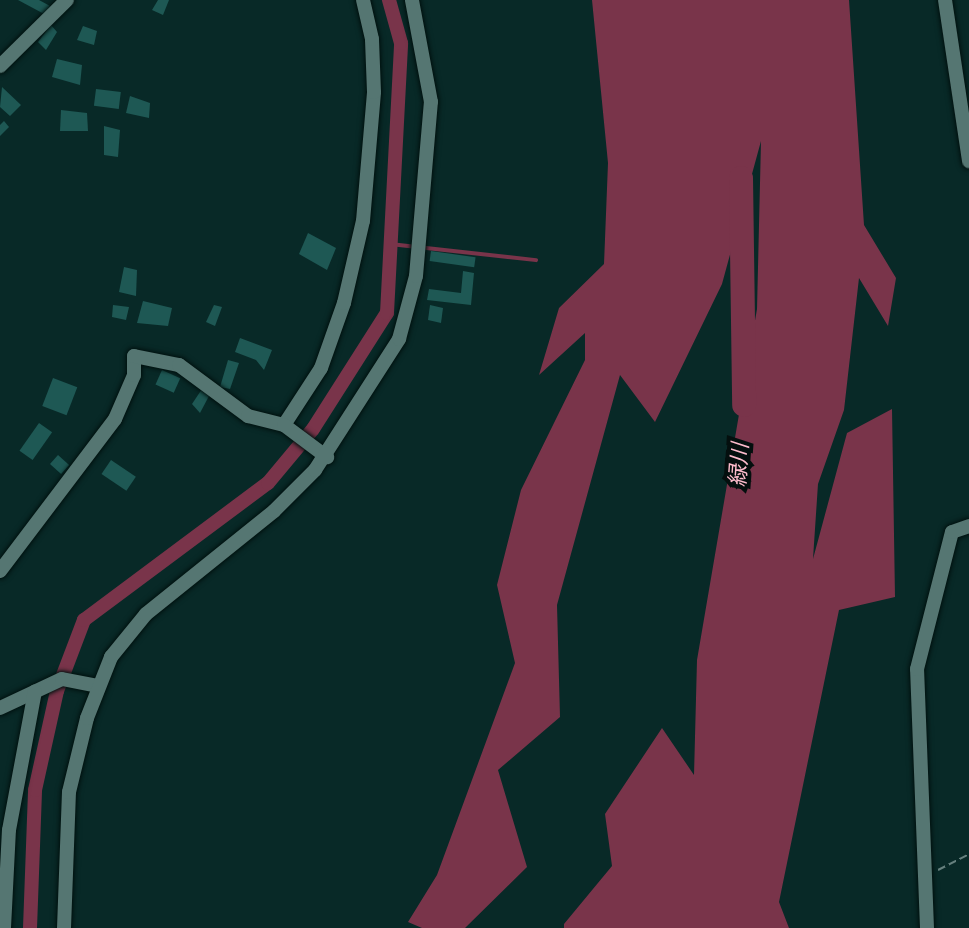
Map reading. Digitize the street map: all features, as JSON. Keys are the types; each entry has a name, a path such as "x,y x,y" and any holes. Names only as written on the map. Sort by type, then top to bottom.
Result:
{"street":[{"path":"0,66 67,0"},
{"path":"284,425 321,368 344,303 363,221 374,92 372,39 363,0"},
{"path":"64,928 69,792 97,686 111,657 146,614 274,511 327,457 399,339 416,276 431,102 412,0"},
{"path":"945,0 969,161"},
{"path":"0,571 115,419 134,375 134,356 179,365 248,416 284,425 327,457"},
{"path":"927,928 927,881 915,700 917,669 952,532 969,526"},
{"path":"0,708 62,679 97,686"},
{"path":"4,928 9,830 35,691"}],"path":[{"path":"927,881 943,865 969,854"}],"water":[{"path":"592,0 849,0 864,225 896,278 888,326 859,278 844,410 818,484 813,559 847,433 892,409 895,597 839,610 779,902 789,928 564,928 564,924 612,866 605,814 662,728 694,775 697,660 757,309 761,141 722,284 655,422 620,375 557,605 560,717 498,770 527,867 465,928 422,928 408,922 437,875 515,663 497,585 521,490 585,360 585,333 539,375 559,308 604,264 608,163"}],"building":[{"path":"18,0 39,0 50,6 46,15"},
{"path":"158,0 169,0 163,15 152,10"},
{"path":"51,25 57,32 46,50 38,42"},
{"path":"83,26 97,31 94,45 77,40"},
{"path":"57,59 82,65 80,85 52,77"},
{"path":"2,87 21,105 10,116 0,107"},
{"path":"96,89 121,92 119,109 94,106"},
{"path":"130,96 150,103 149,118 126,113"},
{"path":"61,110 87,113 88,131 60,131"},
{"path":"4,121 9,127 0,136 0,125"},
{"path":"104,126 120,130 118,157 104,155"},
{"path":"308,233 336,248 327,270 299,254"},
{"path":"431,251 476,257 474,267 430,261"},
{"path":"124,267 137,270 136,296 119,292"},
{"path":"463,271 474,273 471,305 427,300 429,289 461,293"},
{"path":"143,301 172,308 168,326 137,323"},
{"path":"113,305 129,307 126,320 112,317"},
{"path":"214,305 222,307 215,326 206,322"},
{"path":"430,305 443,308 441,323 428,320"},
{"path":"240,338 272,350 264,370 256,360 235,352"},
{"path":"228,360 239,363 230,389 220,387"},
{"path":"162,370 180,378 174,393 155,385"},
{"path":"53,378 77,387 67,415 42,406"},
{"path":"202,389 209,396 200,413 192,404"},
{"path":"39,423 52,432 33,460 19,451"},
{"path":"58,455 69,465 61,474 50,464"},
{"path":"111,460 136,477 126,491 101,474"}],"waterway":[{"path":"30,928 35,790 57,691 84,620 268,483 313,429 387,313 401,43 389,0"},
{"name":"緑川","path":"741,178 744,405"},
{"path":"390,244 536,260"}]}
